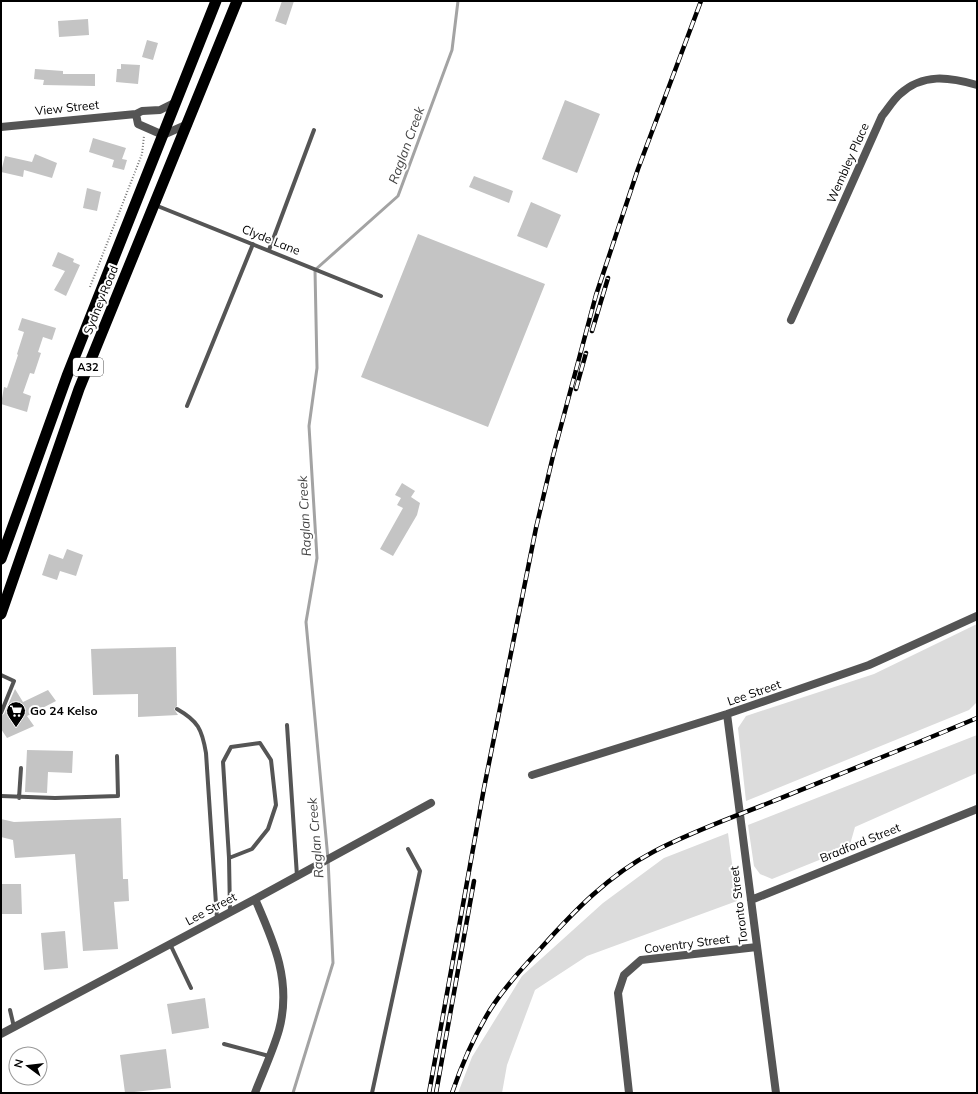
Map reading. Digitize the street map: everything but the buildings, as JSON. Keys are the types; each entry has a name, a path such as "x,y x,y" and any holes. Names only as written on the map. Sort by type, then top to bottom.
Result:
{"highway":[{"name":"Sydney Road","path":"1,559 67,376 163,135 174,103 216,1"},
{"name":"Sydney Road","path":"1,614 79,389 153,204 188,124 237,1"}],"street":[{"name":"Wembley Place","path":"791,320 882,116 900,94 924,79 955,79 977,85"},
{"name":"View Street","path":"1,127 136,114 142,111 160,110 174,103"},
{"path":"136,114 138,124 163,135 188,124"},
{"name":"Lee Street","path":"532,775 727,714 870,665 977,616"},
{"name":"Toronto Street","path":"727,714 776,1093"},
{"name":"Lee Street","path":"1,1034 230,913 431,802"},
{"name":"Bradford Street","path":"751,900 977,809"},
{"path":"255,899 278,955 284,980 284,1007 279,1030 255,1093"},
{"name":"Coventry Street","path":"629,1093 618,993 624,975 641,960 757,947"}],"lane":[{"path":"269,250 314,130"},
{"name":"Clyde Lane","path":"153,204 306,264 381,296"},
{"path":"187,406 253,244"},
{"path":"1,675 14,681 1,713"},
{"path":"177,708 192,718 203,733 206,753 217,919"},
{"path":"287,725 297,876"},
{"path":"229,858 252,849 268,829 276,805 271,760 260,743 231,747 223,762 229,858 230,913"},
{"path":"1,796 20,798 118,796 117,756"},
{"path":"20,768 20,798"},
{"path":"372,1093 420,871 408,849"},
{"path":"170,944 191,988"},
{"path":"10,1010 14,1026"},
{"path":"224,1044 269,1056"}],"shaded area":[{"path":"977,624 977,702 969,710 746,801 738,728 746,716 874,674"},
{"path":"977,735 977,773 855,827 849,848 772,879 760,874 754,866 748,825"},
{"path":"728,833 737,901 587,956 535,990 507,1065 502,1093 458,1093 472,1057 522,976 603,903 664,858"}],"waterway":[{"name":"Raglan Creek","path":"293,1093 333,963 328,859 306,622 317,558 309,426 317,368 315,270 398,196 452,50 458,1"}],"railway":[{"path":"429,1093 484,788 536,528 553,456 596,295 638,169 701,1"},
{"path":"592,331 608,278"},
{"path":"576,389 586,353"},
{"path":"452,1093 474,1040 484,1020 501,994 579,907 607,883 637,861 696,832 977,718"},
{"path":"436,1093 474,881"}],"place":[{"name":"Go 24 Kelso","path":"16,728"}]}
